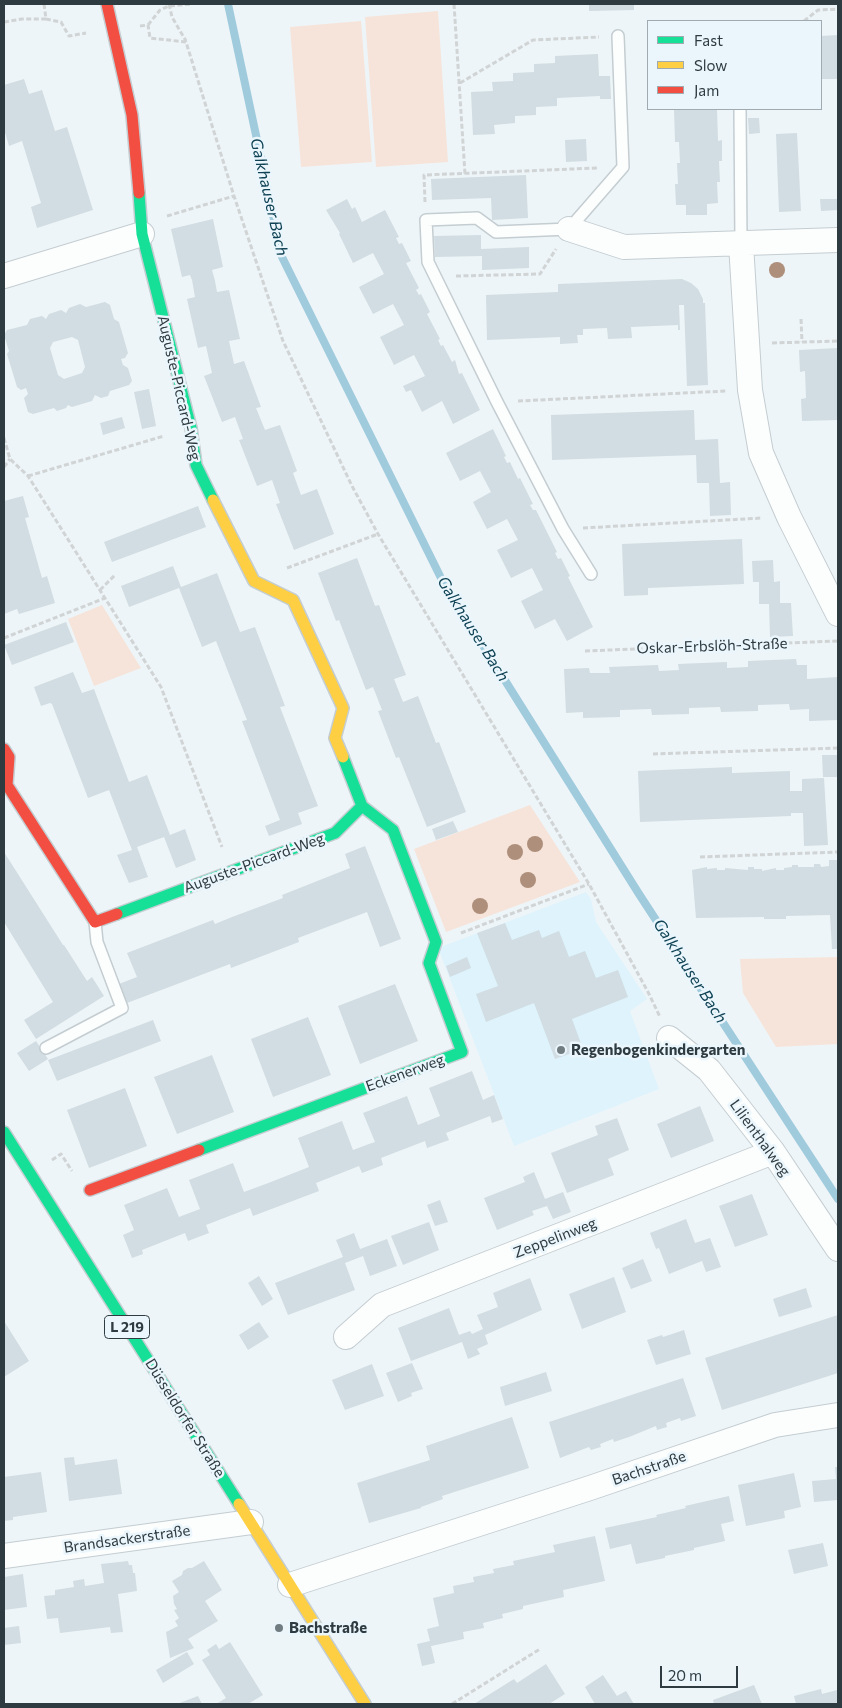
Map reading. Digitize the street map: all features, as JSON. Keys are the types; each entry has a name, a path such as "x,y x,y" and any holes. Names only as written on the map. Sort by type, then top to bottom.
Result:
{"street":[{"name":"Auguste-Piccard-Weg","path":"107,4 132,115 142,234 191,428 196,465 254,581"},
{"path":"569,229 624,247 838,240"},
{"path":"4,276 142,234"},
{"path":"741,244 750,390 761,453 789,517 838,614"},
{"path":"254,581 293,600 343,708 335,738 362,806 392,830 436,942"},
{"path":"4,749 9,757 7,785 95,922"},
{"name":"Auguste-Piccard-Weg","path":"95,922 335,833 362,806"},
{"name":"Eckenerweg","path":"90,1190 462,1052 429,963 436,942"},
{"name":"Lilienthalweg","path":"670,1038 709,1070 773,1152 838,1249"},
{"name":"Düsseldorfer Straße","path":"4,1132 365,1704"},
{"name":"Zeppelinweg","path":"346,1338 382,1305 773,1152"},
{"name":"Bachstraße","path":"290,1584 590,1488 775,1425 838,1415"},
{"name":"Brandsackerstraße","path":"4,1556 250,1522"}],"lane":[{"path":"591,574 563,529 497,402 428,262 426,220 477,218 496,232 569,229 623,167 618,36"},
{"path":"740,110 741,244"},
{"path":"46,1048 122,1008 97,942 95,922"}],"path":[{"path":"44,4 46,19"},
{"path":"4,22 22,19 46,19 61,22 69,36 148,25 160,10 169,5 192,4"},
{"path":"454,4 466,174"},
{"path":"169,5 172,17 186,42 234,196 283,341 352,486 378,534 589,884 648,992 670,1038"},
{"path":"805,20 818,10 838,10"},
{"path":"148,25 150,38 186,42"},
{"path":"460,83 533,40 618,36"},
{"path":"426,220 424,175 623,167"},
{"path":"142,234 166,216 234,196"},
{"path":"436,277 540,274 569,229"},
{"path":"801,319 802,342"},
{"path":"746,344 838,340"},
{"path":"497,402 750,390"},
{"path":"28,476 191,428"},
{"path":"4,438 10,459 28,476 161,687 231,872"},
{"path":"4,467 10,459"},
{"path":"563,529 789,517"},
{"path":"254,581 378,534"},
{"path":"100,590 115,575"},
{"path":"4,638 105,598"},
{"name":"Oskar-Erbslöh-Straße","path":"585,650 838,641"},
{"path":"652,754 838,748"},
{"path":"700,857 838,852"},
{"path":"436,942 589,884"},
{"path":"452,1704 540,1649"}],"shaded area":[{"path":"438,11 448,162 376,167 365,17"},
{"path":"361,21 372,162 301,167 290,27"},
{"path":"102,605 141,668 94,686 68,619"},
{"path":"530,805 580,882 446,932 414,849"},
{"name":"Regenbogenkindergarten","path":"586,892 591,899 596,922 647,999 630,1011 659,1089 514,1146 438,948"},
{"path":"838,957 838,1044 776,1047 743,993 740,959"}],"building":[{"path":"589,4 634,4 634,10 589,11"},
{"path":"838,35 838,79 822,79 822,36"},
{"path":"598,54 599,76 610,76 611,99 600,99 600,96 557,98 557,106 536,107 536,115 515,116 515,123 494,125 495,134 473,135 471,92 493,91 492,82 513,81 513,73 534,72 534,64 555,63 555,56"},
{"path":"24,79 29,94 42,90 55,131 67,127 93,210 37,228 31,207 41,203 22,141 9,146 4,129 4,85"},
{"path":"674,110 717,110 718,141 722,140 722,161 719,161 720,182 717,182 718,203 707,204 707,215 686,215 686,205 676,205 677,163 680,163 679,142 675,142"},
{"path":"748,118 759,118 760,133 749,134"},
{"path":"797,133 801,211 779,212 776,134"},
{"path":"586,139 587,161 566,162 565,140"},
{"path":"526,175 528,218 492,220 491,198 432,200 431,179"},
{"path":"347,199 352,209 355,207 362,222 385,210 399,237 396,238 399,244 402,243 411,261 406,263 419,288 416,290 419,295 421,294 430,312 427,314 440,339 438,340 441,346 443,345 452,362 455,360 459,374 462,373 480,410 453,424 442,401 422,412 411,390 406,392 403,386 425,376 414,355 394,365 380,337 404,325 393,304 373,314 359,287 384,274 373,253 353,263 340,233 326,210"},
{"path":"820,199 838,199 838,210 821,211"},
{"path":"213,219 223,267 212,270 217,292 229,290 240,339 229,341 234,364 244,361 261,407 256,408 265,430 280,425 297,471 293,473 301,495 317,489 334,534 294,550 276,504 280,503 272,480 257,486 239,440 243,439 235,417 222,422 204,376 212,373 206,346 198,348 187,299 195,297 192,280 190,275 182,277 171,229"},
{"path":"481,235 481,249 529,247 529,268 482,270 482,256 435,257 434,236"},
{"path":"682,279 698,289 703,303 705,303 708,385 687,386 684,305 679,305 680,330 678,330 678,325 631,327 632,338 608,339 607,328 583,329 583,335 577,335 578,343 560,344 560,337 487,340 486,295 558,292 558,284"},
{"path":"105,302 110,305 114,319 119,322 128,353 125,358 121,359 123,365 128,368 132,381 129,385 110,391 108,396 101,398 95,395 92,401 72,407 68,405 66,408 57,411 54,408 33,414 28,412 24,398 28,394 26,388 21,390 17,387 7,354 9,351 4,335 7,330 27,325 30,319 42,316 46,319 49,314 61,310 66,313 69,308 80,304 86,307","holes":["72,337 78,340 85,367 82,373 64,379 58,375 50,348 53,342"]},
{"path":"838,348 838,420 802,421 801,399 806,398 805,371 800,372 799,350"},
{"path":"149,389 156,426 142,429 134,392"},
{"path":"694,410 695,440 718,439 720,483 730,482 731,515 710,516 709,483 697,483 696,455 552,460 551,415"},
{"path":"122,417 125,428 103,435 100,423"},
{"path":"493,429 506,456 504,457 507,463 510,462 518,479 520,478 533,504 530,505 533,510 536,510 557,552 555,553 558,559 561,558 570,576 568,577 593,627 567,641 555,619 535,629 521,601 543,590 532,568 511,578 497,550 518,540 507,519 487,529 473,502 491,492 480,471 460,481 446,453"},
{"path":"23,496 29,517 25,518 42,578 47,576 55,603 19,614 17,609 4,614 4,501"},
{"path":"198,506 206,527 112,562 104,542"},
{"path":"742,539 744,584 648,588 648,595 624,596 622,544"},
{"path":"357,558 375,606 379,605 406,675 394,679 403,702 418,696 436,743 439,742 466,812 427,827 399,757 396,758 378,711 382,710 373,687 366,690 339,620 336,621 318,573"},
{"path":"773,560 774,582 780,581 780,603 791,603 793,636 770,637 769,604 759,604 759,582 753,582 752,561"},
{"path":"173,566 181,587 217,573 240,632 255,627 285,706 280,707 318,806 298,813 302,824 269,836 265,826 280,820 242,721 247,720 216,641 202,647 179,588 129,607 121,586"},
{"path":"66,622 74,642 12,665 4,645"},
{"path":"796,659 797,665 807,665 807,679 838,677 838,720 809,721 809,709 790,710 789,704 758,705 758,711 721,712 720,707 689,708 689,714 652,715 651,709 620,710 620,717 583,718 583,712 566,713 564,669 589,668 590,673 610,673 609,667 658,665 659,671 679,670 678,664 727,662 727,668 748,667 748,661"},
{"path":"73,672 82,693 94,689 129,782 147,775 170,835 185,829 196,860 176,868 164,837 137,847 148,877 129,883 117,855 132,850 109,790 88,798 52,704 41,706 34,687"},
{"path":"822,755 838,755 838,777 823,777"},
{"path":"732,767 732,773 790,771 790,791 802,791 802,779 824,778 828,845 804,846 803,813 791,813 791,816 640,822 638,771"},
{"path":"453,821 458,832 436,840 432,829"},
{"path":"365,846 401,939 380,947 367,912 298,938 299,942 231,968 230,964 127,1003 119,984 137,977 127,953 213,920 215,924 283,898 282,895 350,868 345,854"},
{"path":"4,852 87,981 92,977 104,996 36,1039 24,1020 53,1002 4,922"},
{"path":"829,860 838,860 838,949 832,949 830,915 786,916 786,919 764,919 764,917 696,918 692,870 707,867 707,869 717,868 717,870 725,870 725,868 748,870 748,867 754,867 754,869 762,869 762,871 776,868 776,870 784,870 784,868 792,867 792,865 798,865 798,867 814,867 814,864 820,864 821,867 829,866"},
{"path":"505,923 512,940 539,930 542,938 559,931 569,957 585,951 596,978 618,970 628,997 572,1019 583,1049 555,1059 534,1003 486,1022 476,994 498,986 477,933"},
{"path":"467,957 471,968 450,977 446,966"},
{"path":"395,984 418,1041 360,1064 338,1006"},
{"path":"308,1017 331,1075 273,1097 251,1039"},
{"path":"153,1020 161,1041 57,1081 48,1060"},
{"path":"36,1041 48,1059 29,1071 17,1053"},
{"path":"212,1055 234,1112 177,1134 154,1077"},
{"path":"472,1071 483,1100 494,1095 503,1119 492,1123 490,1116 446,1133 449,1140 427,1148 425,1141 381,1158 383,1165 362,1173 359,1166 316,1183 319,1191 253,1216 250,1208 206,1225 209,1233 188,1241 185,1233 142,1250 143,1254 132,1258 123,1235 134,1230 124,1205 167,1188 179,1217 200,1209 189,1180 233,1163 244,1192 271,1182 309,1167 298,1138 342,1121 353,1150 375,1142 363,1113 407,1096 418,1125 440,1116 429,1088"},
{"path":"125,1088 147,1146 89,1168 67,1110"},
{"path":"700,1106 714,1141 671,1158 657,1124"},
{"path":"617,1118 629,1150 608,1159 614,1175 567,1193 551,1153 598,1135 595,1126"},
{"path":"534,1172 545,1199 563,1192 571,1212 553,1219 547,1206 532,1211 534,1215 497,1230 484,1198 525,1182 523,1177"},
{"path":"752,1194 768,1235 735,1247 719,1206"},
{"path":"440,1200 448,1222 435,1226 427,1205"},
{"path":"686,1219 695,1243 710,1238 721,1267 706,1272 702,1261 669,1274 659,1248 656,1249 650,1233"},
{"path":"429,1222 439,1250 403,1265 391,1236"},
{"path":"354,1233 360,1249 387,1239 397,1266 370,1276 363,1256 345,1263 355,1290 288,1315 275,1283 343,1257 336,1240"},
{"path":"643,1259 652,1281 631,1289 622,1268"},
{"path":"259,1276 273,1299 262,1306 248,1283"},
{"path":"614,1277 626,1312 582,1329 569,1294"},
{"path":"530,1278 542,1310 485,1335 488,1344 477,1349 480,1354 468,1359 462,1342 411,1361 398,1328 449,1308 459,1335 470,1331 472,1334 483,1329 477,1315 498,1307 493,1293"},
{"path":"806,1288 812,1307 779,1317 773,1299"},
{"path":"838,1315 838,1373 722,1410 705,1358"},
{"path":"4,1321 29,1361 4,1377"},
{"path":"259,1322 269,1337 248,1350 239,1335"},
{"path":"684,1330 691,1354 656,1365 647,1340"},
{"path":"412,1363 423,1389 411,1393 412,1396 398,1402 386,1373"},
{"path":"372,1364 384,1396 345,1410 332,1380"},
{"path":"546,1372 552,1391 505,1406 500,1387"},
{"path":"683,1378 696,1416 681,1421 680,1418 666,1423 667,1427 657,1430 656,1426 614,1442 613,1439 600,1444 601,1447 591,1450 589,1447 560,1458 549,1422"},
{"path":"512,1417 529,1468 442,1496 443,1499 421,1508 369,1523 357,1483 430,1460 426,1446"},
{"path":"74,1457 75,1465 117,1459 122,1494 69,1501 64,1458"},
{"path":"835,1467 838,1467 838,1500 814,1502 812,1481 836,1479"},
{"path":"41,1472 47,1512 13,1517 13,1520 4,1521 4,1477"},
{"path":"794,1473 801,1507 784,1511 785,1518 746,1526 738,1485"},
{"path":"729,1496 734,1521 721,1524 725,1541 636,1564 631,1544 610,1549 605,1528 657,1517 656,1515 686,1508 685,1506"},
{"path":"595,1536 605,1581 563,1590 564,1597 523,1606 523,1609 502,1614 503,1618 483,1623 484,1628 463,1632 464,1639 431,1646 435,1663 422,1666 417,1644 430,1641 427,1629 439,1626 433,1598 454,1593 453,1586 474,1582 473,1577 494,1573 493,1569 514,1565 513,1561 555,1552 553,1545"},
{"path":"823,1543 828,1566 794,1574 788,1550"},
{"path":"128,1561 129,1565 132,1565 133,1573 135,1573 137,1591 118,1594 123,1632 111,1633 110,1627 60,1633 58,1618 47,1619 44,1596 55,1595 55,1590 74,1587 73,1581 84,1579 85,1586 104,1583 101,1564"},
{"path":"204,1561 222,1590 205,1601 218,1621 188,1639 194,1648 170,1658 166,1632 178,1626 175,1621 179,1618 174,1610 177,1609 173,1596 179,1592 172,1581 182,1575 183,1571"},
{"path":"23,1574 27,1607 4,1610 4,1577"},
{"path":"19,1626 21,1643 4,1645 4,1628"},
{"path":"230,1642 263,1695 248,1704 216,1704 226,1698 202,1660 210,1655 207,1650 216,1644 219,1649"},
{"path":"187,1652 194,1664 163,1683 156,1670"},
{"path":"546,1664 565,1694 549,1704 474,1704 514,1679 517,1683"},
{"path":"603,1675 617,1696 626,1691 634,1704 595,1704 585,1687"},
{"path":"754,1685 762,1704 714,1704 713,1700"},
{"path":"821,1689 822,1694 837,1690 838,1704 796,1704 794,1696"},
{"path":"198,1696 202,1704 177,1704"}],"waterway":[{"name":"Galkhauser Bach","path":"228,4 282,257 442,580 639,894 838,1199"}],"traffic: fast":[{"path":"139,193 142,234 191,428 196,465 213,500"},
{"path":"117,914 335,833 362,806 343,757"},
{"path":"199,1150 462,1052 429,963 436,942 393,830 362,806"},
{"path":"4,1132 239,1504"}],"traffic: slow":[{"path":"213,500 254,581 293,600 343,708 335,738 343,757"},
{"path":"239,1504 365,1704"}],"traffic: jam":[{"path":"107,4 132,115 139,193"},
{"path":"4,749 9,757 7,785 95,922 117,914"},
{"path":"90,1190 199,1150"}],"place":[{"name":"Regenbogenkindergarten","path":"561,1050"},
{"name":"Bachstraße","path":"279,1628"}]}
